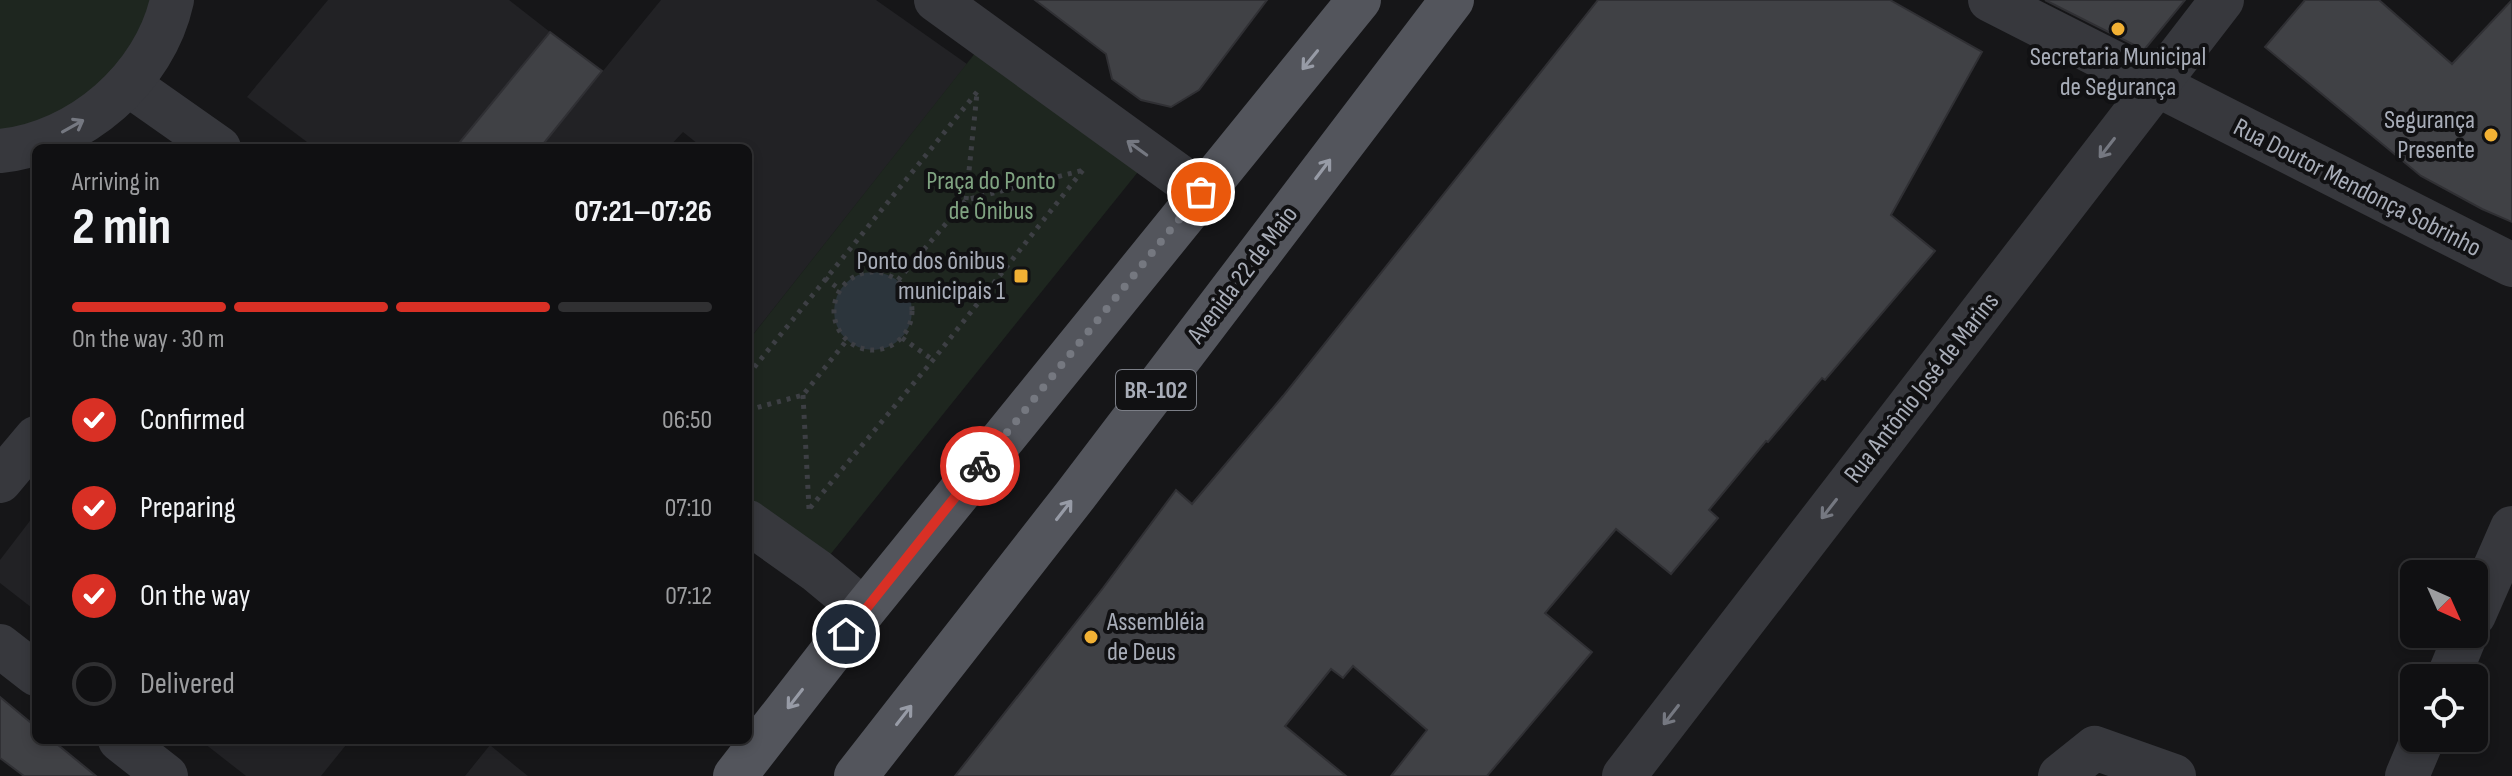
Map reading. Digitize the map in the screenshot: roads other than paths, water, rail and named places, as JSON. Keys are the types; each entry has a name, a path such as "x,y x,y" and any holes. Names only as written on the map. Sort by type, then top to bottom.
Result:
{"main road":[{"path":"735,776 864,610 1359,0"},
{"name":"Avenida 22 de Maio","path":"856,776 1074,497 1452,0"}],"street":[{"path":"0,151 45,141 75,127 104,108 128,84 152,50 172,0"},
{"path":"936,0 1201,192"},
{"name":"Rua Doutor Mendonça Sobrinho","path":"1990,0 2512,265"},
{"name":"Rua Antônio José de Marins","path":"1624,776 2222,0"},
{"path":"128,84 213,144"},
{"path":"0,481 32,443"},
{"path":"752,525 817,571 864,610"},
{"path":"2488,583 2512,528"},
{"path":"0,646 32,671"},
{"path":"125,744 166,776"},
{"path":"2060,776 2095,748 2174,776"},
{"path":"2407,776 2417,752"}],"place":[{"name":"Secretaria Municipal de Segurança","path":"2118,29"},
{"name":"Segurança Presente","path":"2491,135"},
{"name":"Ponto dos ônibus municipais 1","path":"1021,276"},
{"name":"Assembléia de Deus","path":"1091,637"}],"park label":[{"name":"Praça do Ponto de Ônibus","path":"991,196"}]}
